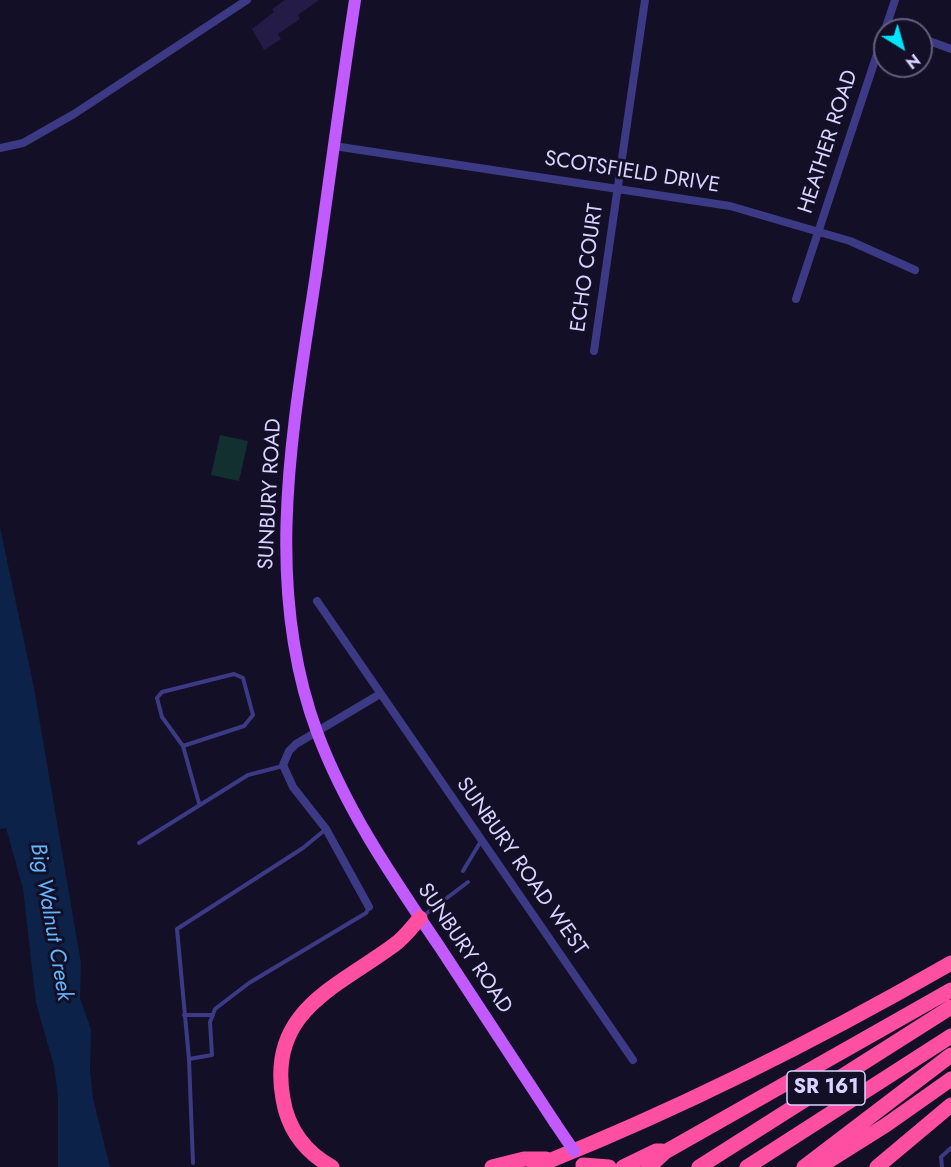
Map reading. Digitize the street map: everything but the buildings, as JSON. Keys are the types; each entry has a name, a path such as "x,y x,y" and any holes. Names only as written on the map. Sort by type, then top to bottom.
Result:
{"highway":[{"path":"332,1167 303,1144 289,1119 280,1081 285,1043 297,1020 309,1004 396,943 420,918"},
{"path":"534,1167 559,1163 771,1060 951,963"},
{"path":"649,1167 665,1152 951,990"},
{"name":"SR 161","path":"699,1167 951,1007"},
{"name":"SR 161","path":"747,1167 951,1036"},
{"path":"804,1167 951,1055"},
{"path":"819,1167 886,1125 951,1079"},
{"path":"877,1167 951,1105"},
{"path":"492,1167 524,1159 559,1163 574,1151"},
{"path":"623,1167 656,1151 665,1152"},
{"path":"584,1166 609,1167"}],"main road":[{"name":"SUNBURY ROAD","path":"355,0 296,409 285,515 285,563 289,621 302,682 316,730 331,767 360,822 420,918 584,1166"}],"street":[{"path":"0,148 23,143 74,114 247,0"},
{"name":"ECHO COURT","path":"594,351 645,0"},
{"name":"HEATHER ROAD","path":"889,18 895,0"},
{"path":"933,42 951,49"},
{"name":"HEATHER ROAD","path":"796,299 873,68"},
{"name":"SCOTSFIELD DRIVE","path":"334,146 730,206 850,241 915,270"},
{"name":"SUNBURY ROAD WEST","path":"317,601 633,1060"},
{"path":"369,907 326,829 293,788 283,765 293,746 316,730 380,694"}],"lane":[{"path":"183,746 250,722 253,715 243,678 234,674 162,692 157,698 157,706 162,717 183,746 199,803"},
{"path":"139,843 199,803 248,775 283,765"},
{"path":"193,1163 189,1059 177,929 303,848 326,829"},
{"path":"463,871 481,841"},
{"path":"420,918 468,882"},
{"path":"189,1059 212,1055 210,1022 215,1009 249,982 366,913 369,907"},
{"path":"184,1016 213,1016"},
{"path":"942,1167 941,1157 951,1148"}],"green space":[{"path":"220,435 248,441 239,481 211,475"}],"water":[{"name":"Big Walnut Creek","path":"0,527 34,688 81,963 80,998 91,1029 90,1071 93,1098 110,1167 58,1167 58,1096 54,1066 36,1003 23,889 6,828 0,829"}]}
